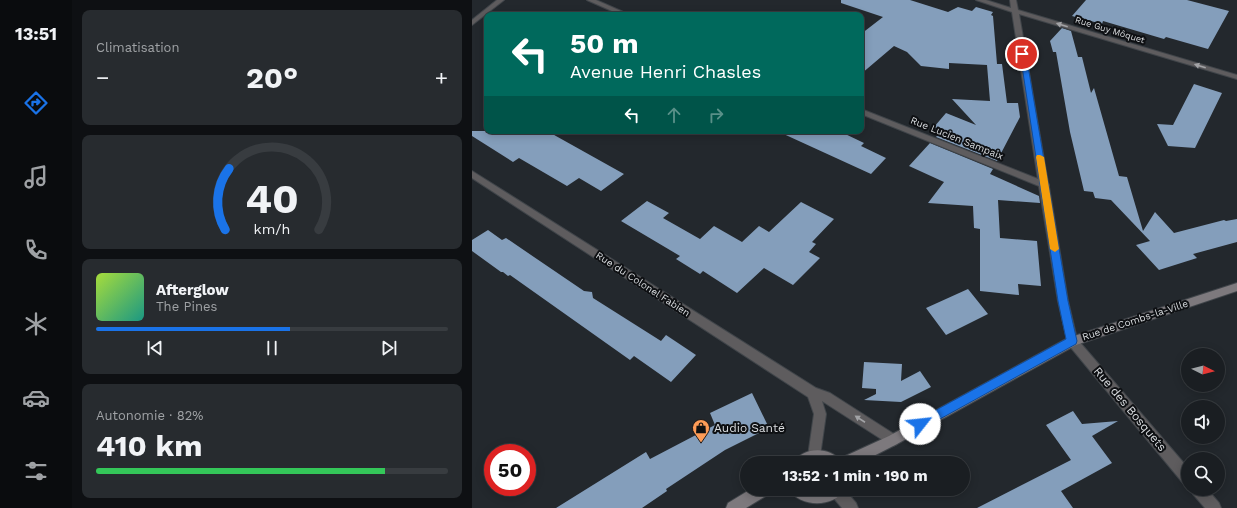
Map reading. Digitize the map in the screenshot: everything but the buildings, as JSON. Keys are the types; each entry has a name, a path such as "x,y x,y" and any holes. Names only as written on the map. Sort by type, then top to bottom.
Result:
{"main road":[{"name":"Rue de Combs-la-Ville","path":"860,456 893,440 1072,341 1237,287"},
{"path":"733,508 753,496"},
{"path":"801,496 813,506 833,496"}],"street":[{"path":"486,12 501,0"},
{"path":"590,0 620,12"},
{"name":"Rue Guy Môquet","path":"979,0 1237,78"},
{"path":"1014,0 1063,301 1072,341"},
{"path":"472,23 484,13"},
{"name":"Rue Lucien Sampaix","path":"864,112 1045,185"},
{"name":"Rue du Colonel Fabien","path":"472,174 813,393 826,397 893,440"},
{"name":"Rue des Bosquets","path":"1072,341 1181,470"},
{"path":"813,393 820,414 814,456"},
{"path":"842,496 851,508"},
{"path":"1204,496 1214,508"}],"slow traffic":[{"path":"1040,157 1055,249"}],"place":[{"name":"Audio Santé","path":"701,443"}],"route":[{"path":"920,424 1072,341 1063,301 1045,185 1022,54"}]}
